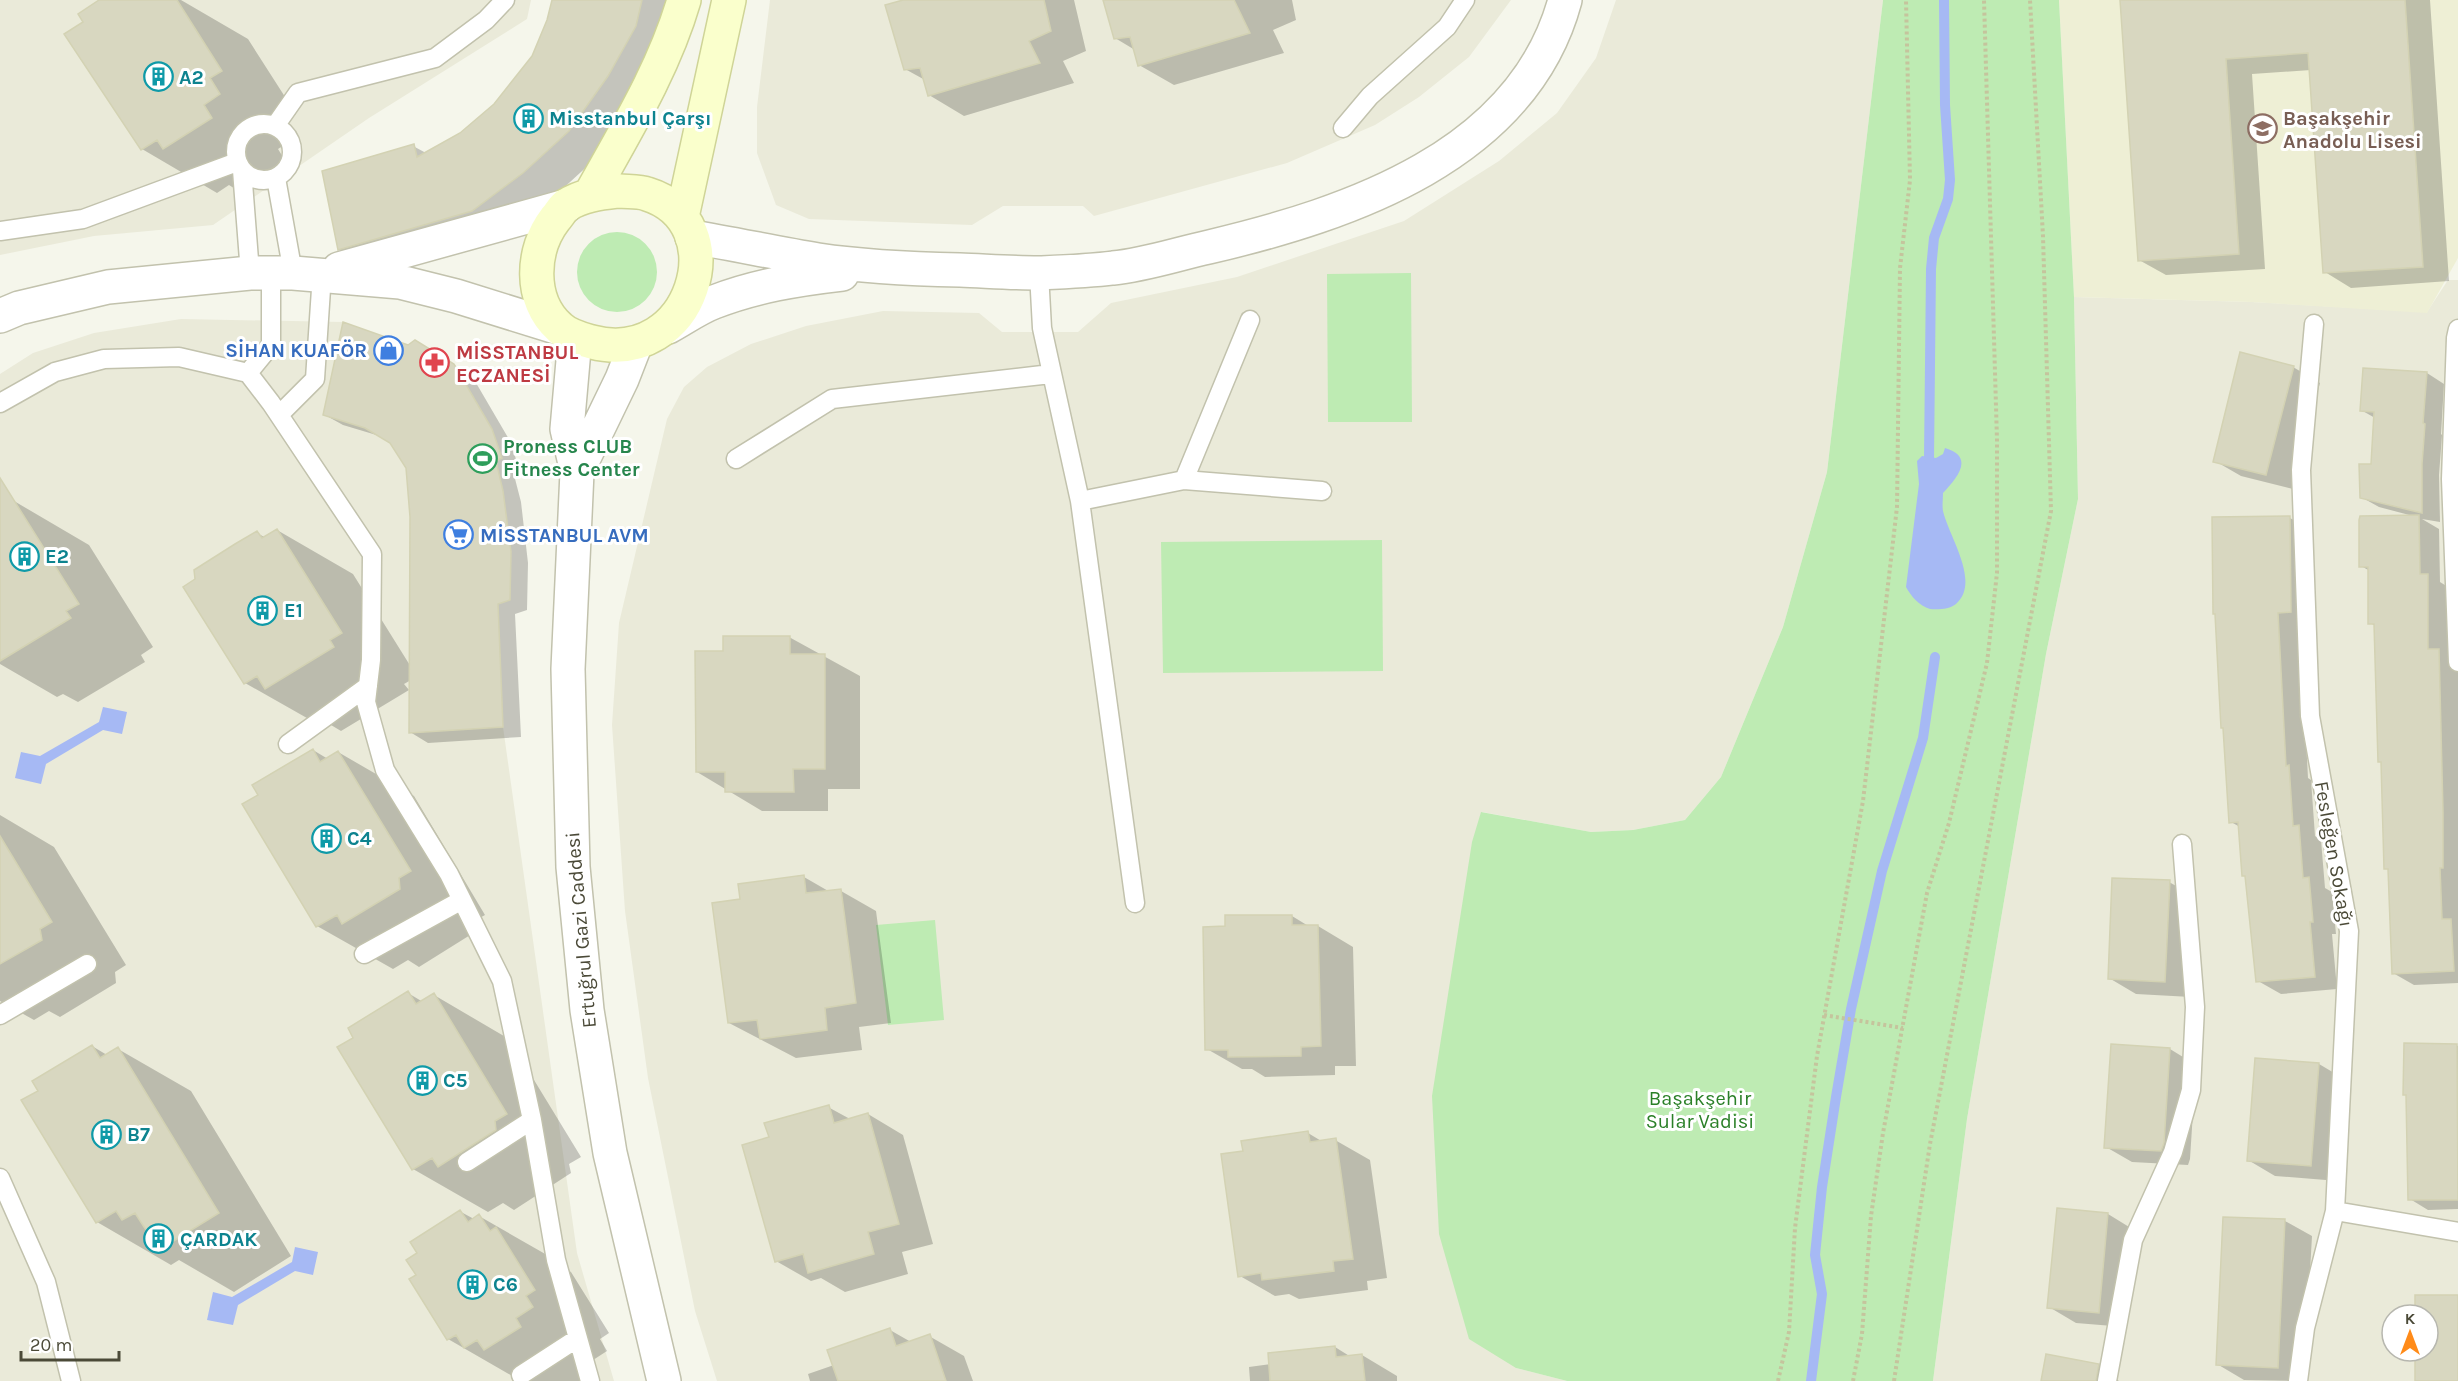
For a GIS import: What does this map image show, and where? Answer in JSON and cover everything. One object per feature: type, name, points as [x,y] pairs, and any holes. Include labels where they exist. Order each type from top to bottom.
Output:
[{"type":"main road","points":[[684,0],[674,33],[640,105],[578,200],[547,230],[538,257],[537,284],[542,306],[567,333],[608,346],[636,343],[668,327],[685,304],[694,281],[696,264],[687,227],[729,0]]},
{"type":"main road","points":[[578,200],[620,190],[647,194],[669,206],[687,227]]},
{"type":"street","points":[[687,227],[818,260],[891,268],[1039,273],[1114,268],[1263,234],[1341,210],[1400,183],[1455,149],[1502,112],[1532,77],[1560,19],[1566,0]]},
{"type":"street","points":[[284,273],[578,200]]},
{"type":"street","points":[[668,327],[712,303],[760,287],[792,279],[891,268]]},
{"type":"street","points":[[0,316],[19,308],[108,287],[284,273],[400,282],[456,296],[567,333],[567,429],[577,472]]},
{"type":"street","points":[[577,472],[636,343]]},
{"type":"street","name":"Ertuğrul Gazi Caddesi","points":[[577,472],[568,669],[573,867],[586,1010],[610,1153],[664,1381]]},
{"type":"lane","points":[[275,126],[298,93],[435,58],[486,20],[505,0]]},
{"type":"lane","points":[[1343,128],[1370,96],[1447,27],[1465,0]]},
{"type":"lane","points":[[239,166],[257,180],[276,177],[289,165],[292,147],[283,131],[266,124],[248,129],[237,143],[239,166],[284,273],[315,379],[279,415]]},
{"type":"lane","points":[[0,231],[83,219],[239,166]]},
{"type":"lane","points":[[248,374],[271,345],[284,273],[276,177]]},
{"type":"lane","points":[[1039,273],[1042,328],[1080,501],[1135,903]]},
{"type":"lane","points":[[1184,480],[1250,320]]},
{"type":"lane","name":"Fesleğen Sokağı","points":[[2298,1381],[2306,1328],[2335,1211],[2349,931],[2310,716],[2301,470],[2314,324]]},
{"type":"lane","points":[[2458,329],[2451,478],[2458,662]]},
{"type":"lane","points":[[0,403],[55,372],[104,359],[179,357],[248,374],[279,415],[372,554],[371,660],[366,702],[385,770],[449,874],[502,981],[532,1120],[556,1260],[590,1381]]},
{"type":"lane","points":[[736,459],[832,399],[1051,374]]},
{"type":"lane","points":[[1080,501],[1184,480],[1322,490]]},
{"type":"lane","points":[[288,744],[368,686]]},
{"type":"lane","points":[[2107,1381],[2133,1240],[2173,1152],[2191,1090],[2195,1007],[2182,844]]},
{"type":"lane","points":[[364,954],[462,900]]},
{"type":"lane","points":[[0,1015],[87,964]]},
{"type":"lane","points":[[468,1162],[532,1120]]},
{"type":"lane","points":[[0,1178],[46,1282],[71,1381]]},
{"type":"lane","points":[[2335,1211],[2458,1232]]},
{"type":"lane","points":[[521,1375],[578,1338]]},
{"type":"path","points":[[1778,1381],[1789,1332],[1795,1228],[1817,1056],[1863,801],[1897,507],[1900,268],[1910,180],[1906,0]]},
{"type":"path","points":[[1852,1381],[1862,1334],[1871,1216],[1882,1133],[1927,893],[1949,823],[1987,663],[1997,573],[1997,440],[1984,0]]},
{"type":"path","points":[[1894,1381],[1932,1132],[2051,511],[2043,236],[2030,0]]},
{"type":"path","points":[[1824,1015],[1903,1028]]},
{"type":"shaded area","points":[[0,0],[531,0],[527,19],[369,118],[213,225],[94,236],[0,255]]},
{"type":"shaded area","points":[[770,0],[1511,0],[1469,57],[1419,97],[1375,125],[1287,163],[1094,216],[1083,206],[1003,206],[972,225],[809,219],[776,205],[757,153],[757,107]]},
{"type":"shaded area","points":[[1616,0],[1883,0],[1827,472],[1783,627],[1721,777],[1685,820],[1633,830],[1591,832],[1482,812],[1516,1368],[1567,1381],[717,1381],[695,1311],[648,1078],[625,911],[612,725],[619,623],[667,419],[684,387],[707,367],[751,344],[806,326],[883,311],[979,313],[1002,332],[1078,332],[1111,303],[1237,277],[1404,221],[1499,161],[1557,113],[1596,58]]},
{"type":"shaded area","name":"Başakşehir Anadolu Lisesi","points":[[2059,0],[2458,0],[2458,258],[2427,313],[2252,302],[2074,297]]},
{"type":"shaded area","points":[[2448,280],[2458,280],[2458,1381],[1933,1381],[1967,1119],[2046,654],[2078,499],[2074,297],[2252,302],[2427,312]]},
{"type":"shaded area","points":[[181,319],[343,322],[323,415],[365,428],[390,443],[406,468],[410,517],[409,733],[503,727],[577,1253],[614,1381],[0,1381],[0,374],[33,353],[94,333]]},
{"type":"green space","name":"Başakşehir Sular Vadisi","points":[[1883,0],[2059,0],[2074,297],[2078,499],[2046,654],[1967,1119],[1933,1381],[1567,1381],[1516,1368],[1469,1339],[1439,1234],[1432,1096],[1472,842],[1481,812],[1591,832],[1633,830],[1685,820],[1721,777],[1783,627],[1827,472]]},
{"type":"green space","points":[[617,232],[632,235],[645,244],[654,257],[657,272],[654,287],[645,300],[632,309],[617,312],[602,309],[589,300],[580,287],[577,272],[580,257],[589,244],[602,235]]},
{"type":"green space","points":[[1411,273],[1412,422],[1328,422],[1327,274]]},
{"type":"green space","points":[[1382,540],[1383,671],[1163,673],[1161,542]]},
{"type":"green space","points":[[935,920],[944,1020],[888,1025],[876,925]]},
{"type":"water","points":[[1945,448],[1960,457],[1961,463],[1958,475],[1943,493],[1943,511],[1961,559],[1965,584],[1963,595],[1956,604],[1947,608],[1930,609],[1919,603],[1906,587],[1919,484],[1917,461],[1922,456],[1936,458],[1943,454]]},
{"type":"water","points":[[103,707],[127,712],[122,734],[103,730],[46,764],[41,784],[15,778],[21,752],[40,756],[99,722]]},
{"type":"water","points":[[295,1247],[318,1252],[313,1275],[295,1271],[238,1305],[233,1325],[207,1320],[213,1292],[232,1297],[292,1262]]},
{"type":"building","name":"A2","points":[[99,0],[177,0],[222,71],[210,78],[220,94],[204,105],[212,118],[163,149],[157,140],[141,150],[64,34],[83,22],[78,14]]},
{"type":"building","name":"Misstanbul Çarşı","points":[[552,0],[642,0],[636,26],[608,76],[569,131],[523,173],[472,211],[338,250],[322,171],[414,144],[417,157],[460,133],[494,104],[532,56],[547,20]]},
{"type":"building","points":[[903,0],[1044,0],[1051,31],[1029,41],[1040,63],[928,96],[920,68],[904,70],[885,5]]},
{"type":"building","points":[[1103,0],[1234,0],[1250,33],[1138,66],[1130,37],[1114,39]]},
{"type":"building","points":[[2120,0],[2405,0],[2423,267],[2323,273],[2308,53],[2226,59],[2239,254],[2138,261]]},
{"type":"building","name":"MİSSTANBUL AVM","points":[[343,322],[408,345],[415,340],[454,364],[492,429],[502,458],[496,461],[503,491],[511,552],[510,600],[498,604],[503,727],[409,733],[410,517],[406,468],[390,443],[365,428],[323,415]]},
{"type":"building","points":[[2240,352],[2294,366],[2266,475],[2213,462]]},
{"type":"building","points":[[2363,368],[2427,372],[2423,423],[2425,424],[2422,513],[2360,498],[2359,464],[2371,464],[2374,412],[2360,411]]},
{"type":"building","name":"E2","points":[[0,478],[79,604],[66,611],[71,618],[0,661]]},
{"type":"building","points":[[2419,515],[2420,574],[2428,574],[2428,649],[2439,649],[2443,812],[2443,868],[2440,868],[2442,919],[2451,919],[2454,971],[2392,974],[2388,869],[2384,869],[2381,762],[2378,762],[2374,624],[2368,624],[2368,567],[2359,567],[2359,520],[2360,516]]},
{"type":"building","points":[[2290,516],[2291,612],[2278,613],[2286,766],[2289,765],[2293,826],[2299,825],[2303,878],[2309,877],[2315,977],[2256,982],[2245,876],[2242,876],[2238,822],[2229,823],[2215,614],[2213,614],[2212,517]]},
{"type":"building","name":"E1","points":[[277,529],[342,633],[330,640],[334,647],[265,689],[257,676],[244,684],[183,587],[195,579],[194,570],[235,544],[257,531],[262,538]]},
{"type":"building","points":[[723,636],[790,636],[790,654],[825,654],[825,769],[793,769],[794,792],[725,792],[725,772],[696,772],[695,651],[723,651]]},
{"type":"building","name":"C4","points":[[313,749],[320,762],[338,751],[411,871],[399,878],[400,889],[342,924],[337,915],[316,927],[242,804],[258,795],[252,785]]},
{"type":"building","points":[[0,836],[52,922],[40,929],[42,940],[0,964]]},
{"type":"building","points":[[804,875],[806,893],[841,889],[856,1003],[825,1008],[827,1030],[760,1039],[757,1020],[728,1023],[712,903],[740,899],[738,884]]},
{"type":"building","points":[[2112,878],[2170,880],[2165,982],[2108,979]]},
{"type":"building","points":[[1225,915],[1292,915],[1292,925],[1318,925],[1321,1046],[1301,1047],[1301,1056],[1228,1057],[1228,1050],[1205,1050],[1203,927],[1225,926]]},
{"type":"building","name":"C5","points":[[408,991],[416,1004],[434,993],[507,1114],[495,1121],[496,1130],[438,1167],[432,1158],[412,1170],[337,1047],[353,1038],[348,1028]]},
{"type":"building","points":[[2404,1043],[2457,1044],[2458,1200],[2408,1200],[2406,1095],[2403,1095]]},
{"type":"building","points":[[2111,1044],[2170,1048],[2164,1143],[2161,1151],[2104,1148]]},
{"type":"building","name":"B7","points":[[92,1045],[100,1058],[118,1047],[219,1213],[159,1250],[135,1213],[122,1220],[116,1211],[96,1223],[21,1100],[38,1091],[32,1081]]},
{"type":"building","points":[[2255,1058],[2319,1063],[2311,1166],[2247,1161]]},
{"type":"building","points":[[829,1105],[834,1123],[868,1113],[899,1224],[868,1232],[874,1254],[808,1273],[803,1254],[775,1262],[742,1145],[769,1137],[764,1123]]},
{"type":"building","points":[[1308,1131],[1310,1142],[1336,1138],[1353,1259],[1333,1261],[1334,1271],[1262,1280],[1261,1273],[1238,1277],[1221,1154],[1243,1151],[1241,1141]]},
{"type":"building","points":[[2057,1208],[2108,1213],[2099,1313],[2047,1308]]},
{"type":"building","name":"C6","points":[[460,1210],[468,1222],[479,1214],[490,1231],[496,1227],[535,1290],[526,1296],[533,1307],[516,1318],[521,1327],[484,1350],[477,1340],[464,1348],[456,1335],[447,1340],[409,1279],[416,1275],[406,1260],[417,1253],[410,1242]]},
{"type":"building","points":[[2223,1217],[2285,1219],[2278,1368],[2216,1365]]},
{"type":"building","points":[[2415,1295],[2458,1295],[2458,1381],[2415,1381],[2415,1363],[2440,1363],[2440,1303],[2415,1303]]},
{"type":"building","points":[[890,1328],[896,1346],[930,1334],[946,1381],[838,1381],[827,1350]]},
{"type":"building","points":[[1335,1346],[1336,1357],[1362,1354],[1365,1381],[1270,1381],[1268,1353]]},
{"type":"building","points":[[2046,1354],[2099,1364],[2096,1381],[2041,1381]]},
{"type":"waterway","points":[[1929,459],[1931,269],[1934,238],[1948,199],[1950,180],[1945,105],[1944,0]]},
{"type":"waterway","points":[[1811,1381],[1822,1294],[1815,1255],[1822,1187],[1851,1009],[1882,871],[1923,738],[1935,657]]},
{"type":"place","name":"A2","points":[[158,77]]},
{"type":"place","name":"Misstanbul Çarşı","points":[[528,118]]},
{"type":"place","name":"Başakşehir Anadolu Lisesi","points":[[2262,129]]},
{"type":"place","name":"SİHAN KUAFÖR","points":[[388,350]]},
{"type":"place","name":"MİSSTANBUL ECZANESİ","points":[[435,363]]},
{"type":"place","name":"Proness CLUB Fitness Center","points":[[482,458]]},
{"type":"place","name":"MİSSTANBUL AVM","points":[[459,535]]},
{"type":"place","name":"E2","points":[[24,556]]},
{"type":"place","name":"E1","points":[[263,610]]},
{"type":"place","name":"C4","points":[[326,838]]},
{"type":"place","name":"C5","points":[[422,1080]]},
{"type":"place","name":"B7","points":[[106,1134]]},
{"type":"place","name":"ÇARDAK","points":[[159,1239]]},
{"type":"place","name":"C6","points":[[472,1284]]}]
